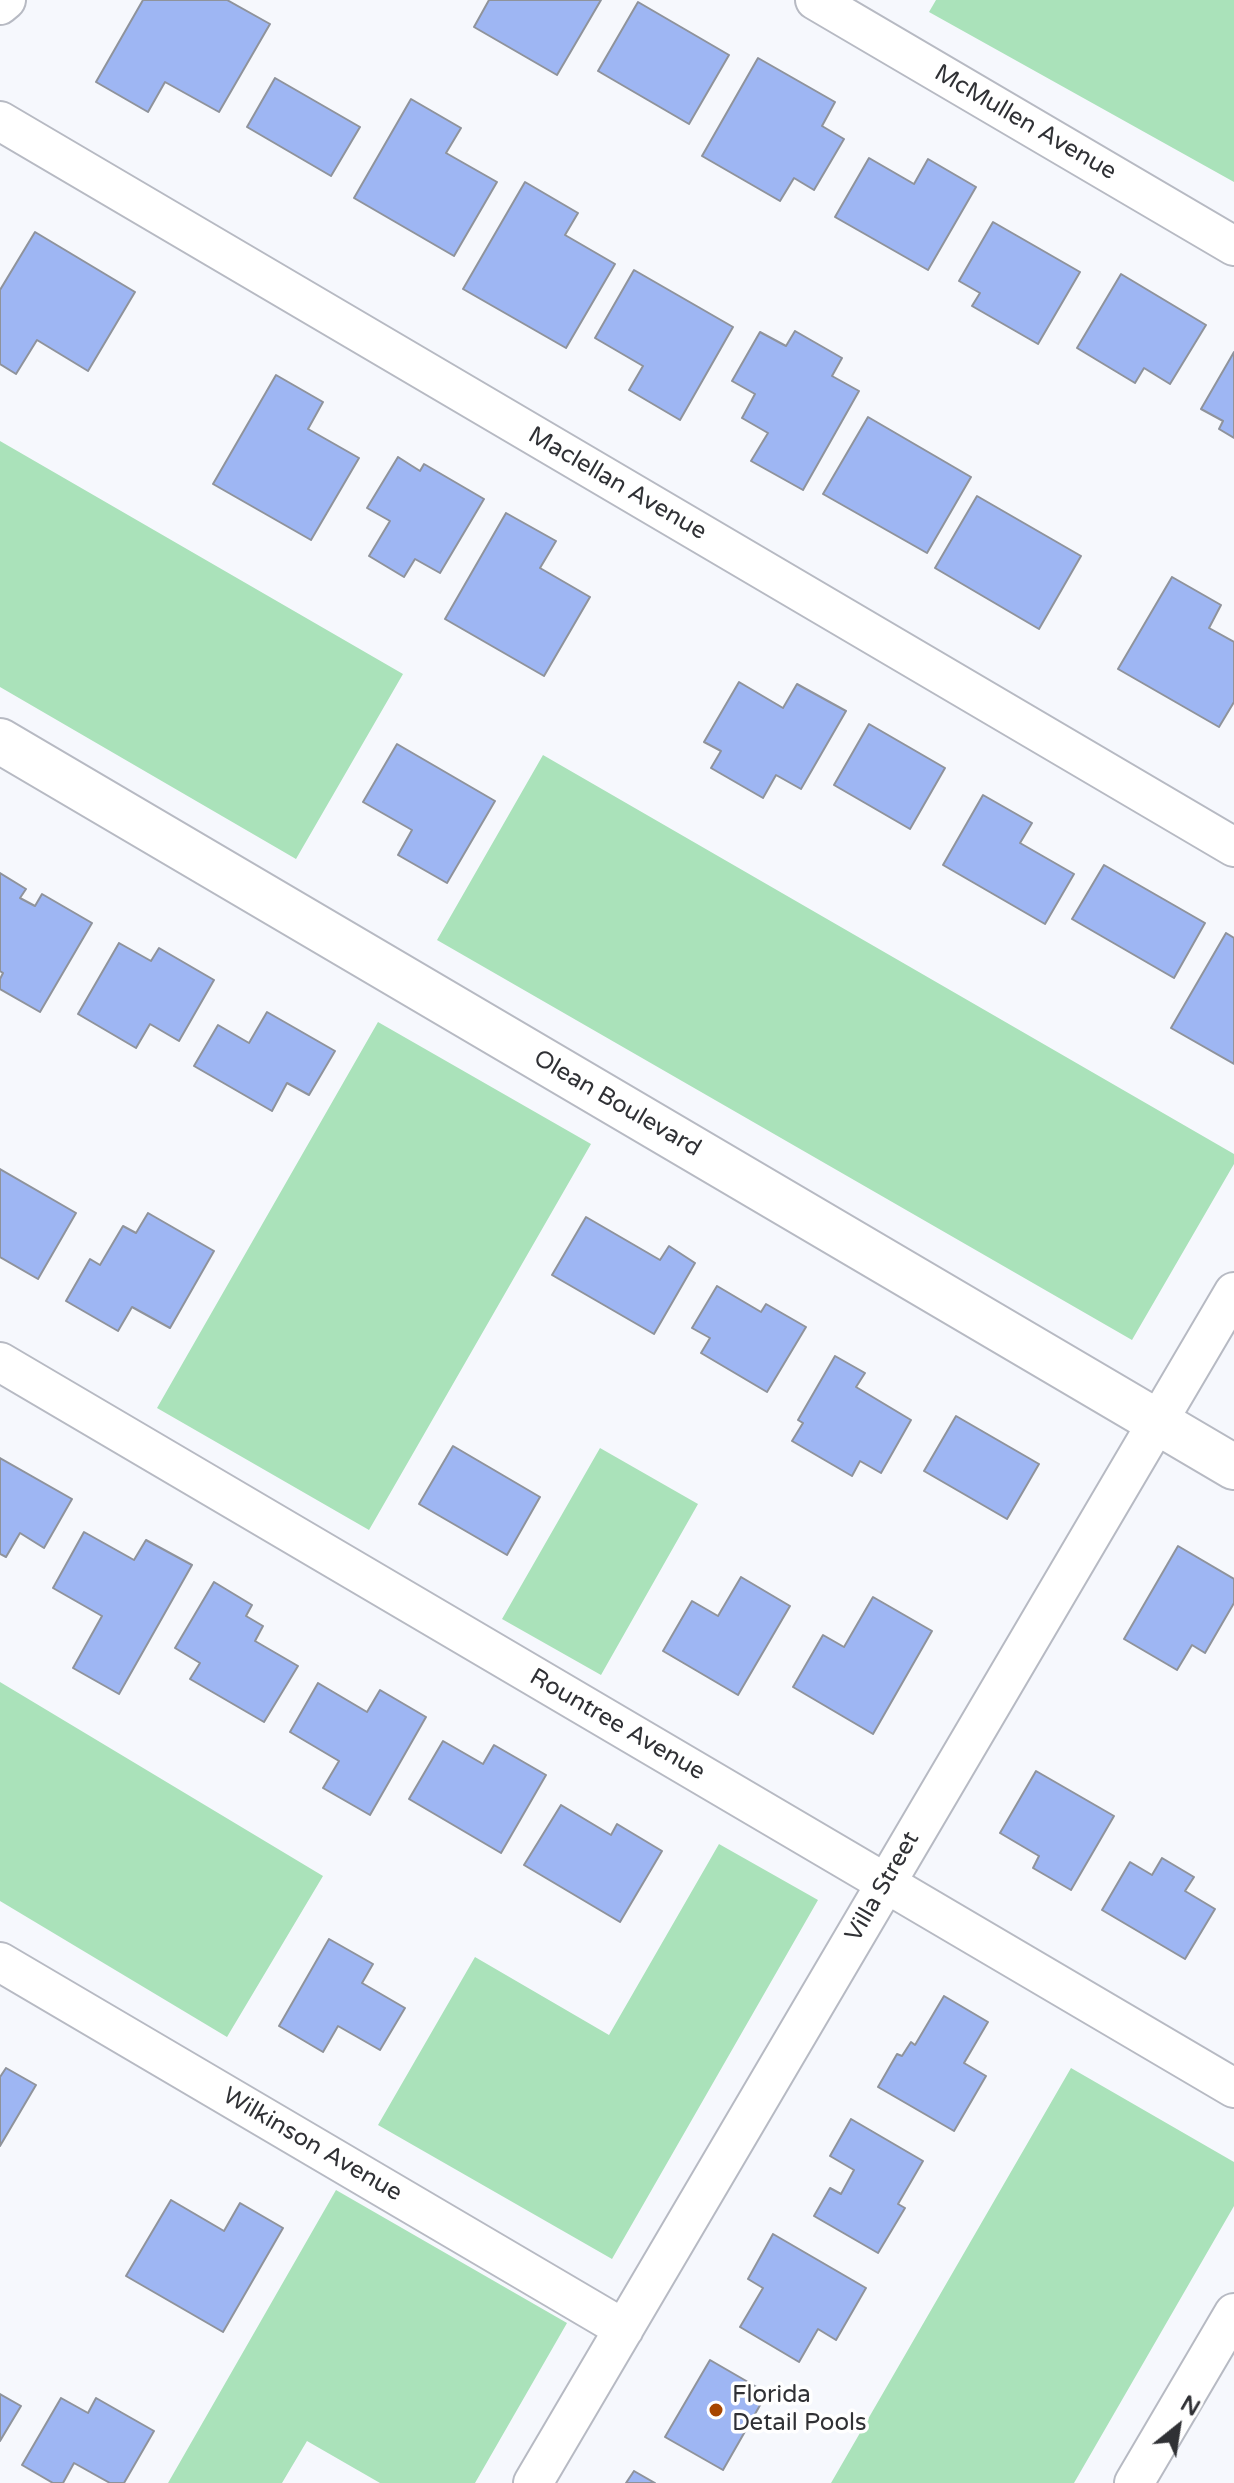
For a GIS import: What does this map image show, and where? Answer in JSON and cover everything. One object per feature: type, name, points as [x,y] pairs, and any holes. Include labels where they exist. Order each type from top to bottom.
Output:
[{"type":"street","points":[[0,5],[6,0]]},
{"type":"street","name":"McMullen Avenue","points":[[815,0],[1234,246]]},
{"type":"street","name":"Maclellan Avenue","points":[[0,121],[1234,847]]},
{"type":"street","name":"Olean Boulevard","points":[[0,741],[1234,1467]]},
{"type":"street","name":"Villa Street","points":[[533,2483],[1234,1292]]},
{"type":"street","name":"Rountree Avenue","points":[[0,1362],[1234,2088]]},
{"type":"street","name":"Wilkinson Avenue","points":[[0,1962],[624,2329]]},
{"type":"street","points":[[1134,2483],[1234,2313]]},
{"type":"green space","points":[[936,0],[1234,0],[1234,182],[929,12]]},
{"type":"green space","points":[[0,441],[403,674],[296,859],[0,687]]},
{"type":"green space","points":[[543,755],[1234,1154],[1234,1164],[1132,1340],[437,940]]},
{"type":"green space","points":[[378,1022],[591,1144],[369,1530],[157,1408]]},
{"type":"green space","points":[[600,1448],[698,1504],[601,1675],[502,1619]]},
{"type":"green space","points":[[0,1682],[323,1876],[227,2037],[0,1901]]},
{"type":"green space","points":[[719,1844],[818,1900],[612,2259],[378,2125],[475,1957],[609,2035]]},
{"type":"green space","points":[[1071,2068],[1234,2162],[1234,2206],[1074,2483],[831,2483]]},
{"type":"green space","points":[[336,2190],[567,2323],[475,2483],[380,2483],[307,2441],[282,2483],[168,2483]]},
{"type":"building","points":[[143,0],[227,0],[270,24],[219,112],[165,82],[148,112],[96,82]]},
{"type":"building","points":[[489,0],[601,0],[557,75],[474,27]]},
{"type":"building","points":[[638,2],[729,55],[689,124],[598,71]]},
{"type":"building","points":[[758,58],[835,102],[822,126],[844,139],[814,190],[794,178],[780,201],[702,156]]},
{"type":"building","points":[[275,78],[360,127],[331,176],[247,127]]},
{"type":"building","points":[[411,99],[461,128],[446,153],[497,182],[454,256],[354,198]]},
{"type":"building","points":[[869,158],[914,184],[928,159],[976,187],[928,270],[835,217]]},
{"type":"building","points":[[525,182],[578,213],[565,235],[615,264],[566,348],[463,289]]},
{"type":"building","points":[[993,222],[1080,272],[1038,344],[972,306],[980,293],[959,281]]},
{"type":"building","points":[[35,232],[135,292],[88,371],[37,340],[16,374],[0,364],[0,290]]},
{"type":"building","points":[[634,270],[733,327],[680,420],[629,390],[643,366],[595,338]]},
{"type":"building","points":[[1121,274],[1206,325],[1170,384],[1144,368],[1135,383],[1077,348]]},
{"type":"building","points":[[795,331],[842,358],[832,376],[859,391],[803,490],[751,461],[768,433],[742,418],[755,394],[732,381],[760,332],[786,346]]},
{"type":"building","points":[[1234,352],[1234,438],[1219,429],[1223,421],[1201,409]]},
{"type":"building","points":[[276,375],[323,402],[308,429],[359,458],[311,540],[213,484]]},
{"type":"building","points":[[868,417],[971,477],[927,553],[823,494]]},
{"type":"building","points":[[398,457],[420,471],[424,464],[484,499],[440,573],[415,559],[404,577],[369,556],[390,521],[367,508]]},
{"type":"building","points":[[977,496],[1081,556],[1039,629],[935,568]]},
{"type":"building","points":[[506,513],[556,541],[540,568],[590,597],[544,676],[445,619]]},
{"type":"building","points":[[1172,577],[1221,605],[1209,628],[1234,642],[1234,702],[1219,727],[1118,669]]},
{"type":"building","points":[[739,682],[783,708],[797,684],[846,711],[801,789],[776,775],[763,798],[711,768],[721,751],[704,742]]},
{"type":"building","points":[[869,724],[945,768],[910,829],[834,785]]},
{"type":"building","points":[[397,744],[495,801],[447,883],[398,855],[412,830],[363,802]]},
{"type":"building","points":[[983,795],[1032,823],[1020,843],[1074,874],[1045,924],[943,865]]},
{"type":"building","points":[[1104,865],[1205,923],[1174,978],[1072,919]]},
{"type":"building","points":[[0,873],[26,889],[20,898],[35,906],[42,894],[92,923],[40,1012],[0,989],[3,973],[0,971]]},
{"type":"building","points":[[1226,933],[1234,938],[1234,1064],[1171,1028]]},
{"type":"building","points":[[119,943],[151,961],[159,948],[214,980],[179,1041],[150,1024],[136,1048],[78,1014]]},
{"type":"building","points":[[267,1012],[335,1051],[309,1095],[287,1083],[272,1111],[194,1066],[218,1025],[249,1043]]},
{"type":"building","points":[[0,1169],[76,1213],[38,1279],[0,1257]]},
{"type":"building","points":[[148,1213],[214,1251],[170,1328],[132,1307],[118,1331],[66,1301],[90,1259],[100,1265],[123,1226],[136,1233]]},
{"type":"building","points":[[586,1217],[660,1260],[669,1246],[695,1263],[654,1334],[552,1275]]},
{"type":"building","points":[[717,1286],[761,1312],[766,1304],[806,1327],[767,1392],[701,1353],[710,1338],[692,1328]]},
{"type":"building","points":[[835,1356],[865,1373],[856,1387],[911,1420],[881,1473],[860,1461],[852,1476],[792,1441],[803,1423],[798,1420]]},
{"type":"building","points":[[956,1416],[1039,1464],[1007,1519],[924,1471]]},
{"type":"building","points":[[453,1446],[540,1497],[507,1555],[419,1504]]},
{"type":"building","points":[[0,1458],[72,1499],[44,1548],[20,1533],[6,1557],[0,1554]]},
{"type":"building","points":[[84,1532],[134,1560],[146,1540],[192,1565],[119,1694],[73,1668],[102,1616],[53,1588]]},
{"type":"building","points":[[1178,1546],[1234,1579],[1234,1603],[1205,1653],[1192,1645],[1177,1670],[1124,1639]]},
{"type":"building","points":[[741,1577],[790,1606],[738,1695],[663,1651],[692,1601],[718,1616]]},
{"type":"building","points":[[214,1582],[252,1605],[246,1616],[263,1626],[255,1641],[298,1666],[264,1722],[190,1679],[200,1663],[175,1648]]},
{"type":"building","points":[[873,1597],[932,1631],[873,1734],[793,1687],[823,1635],[844,1647]]},
{"type":"building","points":[[318,1683],[367,1712],[380,1690],[426,1717],[370,1815],[323,1788],[339,1761],[290,1732]]},
{"type":"building","points":[[443,1741],[483,1764],[494,1745],[546,1775],[501,1853],[409,1799]]},
{"type":"building","points":[[1036,1771],[1114,1816],[1071,1890],[1033,1868],[1039,1856],[1000,1833]]},
{"type":"building","points":[[561,1805],[611,1835],[617,1824],[662,1851],[620,1922],[524,1865]]},
{"type":"building","points":[[1162,1858],[1194,1877],[1185,1891],[1215,1909],[1185,1959],[1102,1910],[1130,1862],[1152,1875]]},
{"type":"building","points":[[329,1939],[373,1964],[362,1983],[405,2008],[380,2050],[338,2026],[323,2052],[279,2026]]},
{"type":"building","points":[[944,1996],[988,2022],[964,2063],[986,2076],[954,2131],[878,2087],[897,2054],[902,2056],[911,2042],[915,2045]]},
{"type":"building","points":[[6,2068],[36,2085],[0,2146],[0,2077]]},
{"type":"building","points":[[851,2119],[923,2161],[898,2204],[905,2208],[878,2253],[814,2216],[830,2188],[841,2194],[854,2170],[830,2156]]},
{"type":"building","points":[[171,2200],[224,2231],[240,2203],[283,2228],[223,2332],[126,2276]]},
{"type":"building","points":[[773,2234],[866,2288],[836,2340],[818,2329],[799,2362],[740,2327],[763,2288],[748,2279]]},
{"type":"building","points":[[710,2360],[767,2393],[723,2470],[665,2437]]},
{"type":"building","points":[[0,2394],[21,2406],[0,2441]]},
{"type":"building","points":[[61,2398],[88,2413],[96,2398],[154,2431],[124,2483],[110,2483],[74,2463],[63,2483],[53,2483],[22,2465]]},
{"type":"building","points":[[634,2471],[655,2483],[626,2483]]},
{"type":"place","name":"Florida Detail Pools","points":[[716,2410]]}]
